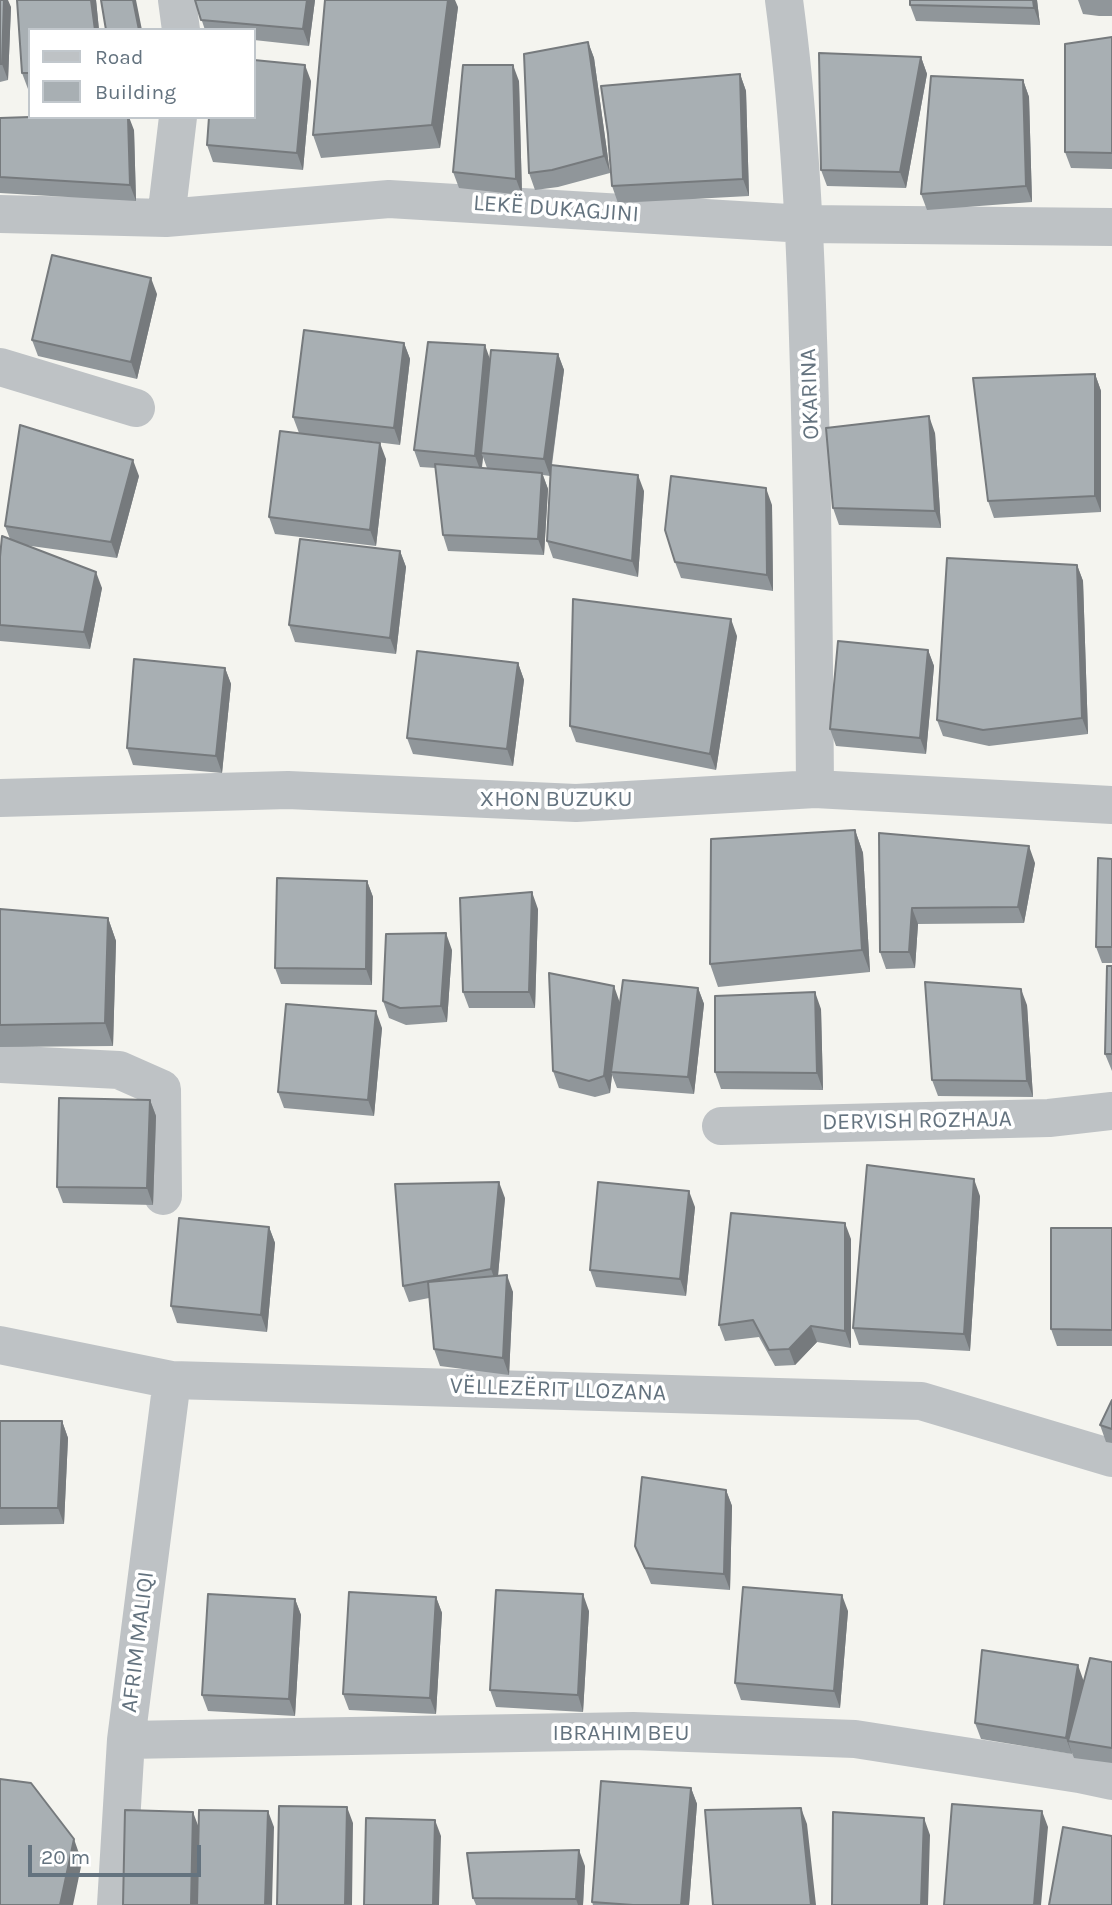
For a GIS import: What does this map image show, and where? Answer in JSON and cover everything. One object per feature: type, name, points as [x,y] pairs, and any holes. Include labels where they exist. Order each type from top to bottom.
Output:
[{"type":"street","points":[[177,0],[181,28]]},
{"type":"street","name":"OKARINA","points":[[784,0],[794,75],[804,224],[812,449],[815,789]]},
{"type":"street","points":[[166,218],[178,119]]},
{"type":"street","name":"LEKË DUKAGJINI","points":[[0,214],[166,218],[389,199],[804,224],[1112,227]]},
{"type":"street","points":[[0,367],[136,408]]},
{"type":"street","name":"XHON BUZUKU","points":[[0,798],[288,790],[576,803],[815,789],[1112,805]]},
{"type":"street","points":[[0,1065],[119,1070],[162,1089],[163,1196]]},
{"type":"street","name":"DERVISH ROZHAJA","points":[[722,1126],[1049,1118],[1112,1111]]},
{"type":"street","name":"VËLLEZËRIT LLOZANA","points":[[0,1345],[172,1380],[921,1401],[1112,1458]]},
{"type":"street","name":"AFRIM MALIQI","points":[[116,1905],[126,1740],[172,1380]]},
{"type":"street","name":"IBRAHIM BEU","points":[[126,1740],[633,1731],[855,1739],[1080,1774],[1112,1782]]},
{"type":"building","points":[[0,0],[4,0],[2,64],[0,64]]},
{"type":"building","points":[[17,0],[91,0],[95,28],[28,28],[28,73],[22,73]]},
{"type":"building","points":[[101,0],[133,0],[139,28],[106,28]]},
{"type":"building","points":[[195,0],[307,0],[303,29],[201,20]]},
{"type":"building","points":[[325,0],[448,0],[432,125],[313,135]]},
{"type":"building","points":[[910,0],[1033,0],[1034,8],[910,5]]},
{"type":"building","points":[[1112,37],[1112,153],[1065,152],[1065,44]]},
{"type":"building","points":[[588,42],[604,156],[552,170],[529,173],[524,54]]},
{"type":"building","points":[[819,53],[921,57],[900,172],[821,170]]},
{"type":"building","points":[[256,60],[305,65],[297,153],[207,145],[209,119],[256,119]]},
{"type":"building","points":[[463,65],[513,65],[516,179],[453,172]]},
{"type":"building","points":[[740,74],[743,179],[612,186],[601,86]]},
{"type":"building","points":[[931,76],[1023,80],[1026,186],[921,194]]},
{"type":"building","points":[[0,118],[128,119],[130,185],[0,177]]},
{"type":"building","points":[[52,255],[151,278],[131,362],[32,340]]},
{"type":"building","points":[[304,330],[404,343],[394,428],[293,417]]},
{"type":"building","points":[[428,342],[485,345],[475,456],[414,450]]},
{"type":"building","points":[[491,350],[558,354],[544,459],[481,453]]},
{"type":"building","points":[[1095,374],[1095,496],[988,501],[973,378]]},
{"type":"building","points":[[929,416],[935,511],[833,508],[826,428]]},
{"type":"building","points":[[20,425],[133,460],[111,542],[5,526]]},
{"type":"building","points":[[280,431],[380,443],[370,530],[269,517]]},
{"type":"building","points":[[435,464],[542,473],[538,539],[443,535]]},
{"type":"building","points":[[551,465],[638,475],[632,561],[547,541]]},
{"type":"building","points":[[671,476],[766,488],[767,575],[675,562],[665,530]]},
{"type":"building","points":[[2,536],[96,572],[84,632],[0,625]]},
{"type":"building","points":[[300,539],[400,551],[390,638],[289,625]]},
{"type":"building","points":[[947,558],[1077,565],[1082,718],[983,730],[937,720]]},
{"type":"building","points":[[573,599],[731,619],[710,754],[570,726]]},
{"type":"building","points":[[838,641],[928,650],[920,738],[830,729]]},
{"type":"building","points":[[417,651],[518,663],[507,749],[407,738]]},
{"type":"building","points":[[134,659],[225,668],[216,756],[127,748]]},
{"type":"building","points":[[855,830],[862,950],[710,964],[711,839]]},
{"type":"building","points":[[879,833],[1029,846],[1018,907],[912,908],[909,952],[880,952]]},
{"type":"building","points":[[1098,858],[1112,859],[1112,947],[1096,947]]},
{"type":"building","points":[[277,878],[367,881],[366,969],[275,968]]},
{"type":"building","points":[[532,892],[529,992],[463,992],[460,898]]},
{"type":"building","points":[[0,909],[108,918],[105,1023],[0,1025]]},
{"type":"building","points":[[446,933],[441,1006],[400,1008],[383,1001],[386,934]]},
{"type":"building","points":[[1107,966],[1112,966],[1112,1054],[1105,1054]]},
{"type":"building","points":[[549,973],[614,986],[604,1076],[589,1081],[553,1071]]},
{"type":"building","points":[[623,980],[698,988],[688,1077],[611,1072]]},
{"type":"building","points":[[925,982],[1021,989],[1027,1081],[932,1080]]},
{"type":"building","points":[[815,992],[817,1073],[715,1072],[715,996]]},
{"type":"building","points":[[286,1004],[376,1011],[368,1100],[278,1092]]},
{"type":"building","points":[[59,1098],[150,1100],[147,1188],[57,1187]]},
{"type":"building","points":[[867,1165],[974,1179],[964,1334],[853,1328]]},
{"type":"building","points":[[499,1182],[491,1269],[403,1286],[395,1184]]},
{"type":"building","points":[[598,1182],[689,1191],[680,1279],[590,1270]]},
{"type":"building","points":[[731,1213],[845,1223],[845,1331],[811,1326],[789,1349],[769,1350],[753,1320],[719,1325]]},
{"type":"building","points":[[179,1218],[269,1227],[261,1315],[171,1306]]},
{"type":"building","points":[[1051,1228],[1112,1228],[1112,1330],[1051,1329]]},
{"type":"building","points":[[507,1275],[503,1358],[434,1349],[428,1282]]},
{"type":"building","points":[[1112,1400],[1112,1429],[1100,1425]]},
{"type":"building","points":[[0,1421],[62,1421],[58,1508],[0,1508]]},
{"type":"building","points":[[642,1477],[726,1490],[724,1574],[645,1568],[635,1546]]},
{"type":"building","points":[[743,1587],[842,1595],[834,1691],[735,1683]]},
{"type":"building","points":[[496,1590],[583,1594],[578,1695],[490,1690]]},
{"type":"building","points":[[349,1592],[436,1597],[430,1698],[343,1694]]},
{"type":"building","points":[[208,1594],[295,1599],[289,1699],[202,1695]]},
{"type":"building","points":[[982,1650],[1078,1665],[1066,1738],[975,1723]]},
{"type":"building","points":[[1090,1658],[1112,1662],[1112,1748],[1068,1741]]},
{"type":"building","points":[[0,1779],[31,1783],[74,1839],[60,1905],[0,1905]]},
{"type":"building","points":[[601,1781],[691,1788],[681,1905],[592,1902]]},
{"type":"building","points":[[952,1804],[1042,1811],[1034,1905],[944,1905]]},
{"type":"building","points":[[279,1806],[347,1807],[345,1905],[277,1905]]},
{"type":"building","points":[[801,1808],[811,1905],[713,1905],[705,1810]]},
{"type":"building","points":[[125,1810],[193,1812],[191,1905],[123,1905]]},
{"type":"building","points":[[199,1810],[268,1811],[265,1905],[197,1905]]},
{"type":"building","points":[[833,1812],[924,1818],[921,1905],[832,1905]]},
{"type":"building","points":[[366,1818],[435,1820],[433,1905],[364,1905]]},
{"type":"building","points":[[1063,1827],[1112,1836],[1112,1905],[1049,1905]]},
{"type":"building","points":[[579,1850],[576,1899],[473,1898],[467,1853]]}]
